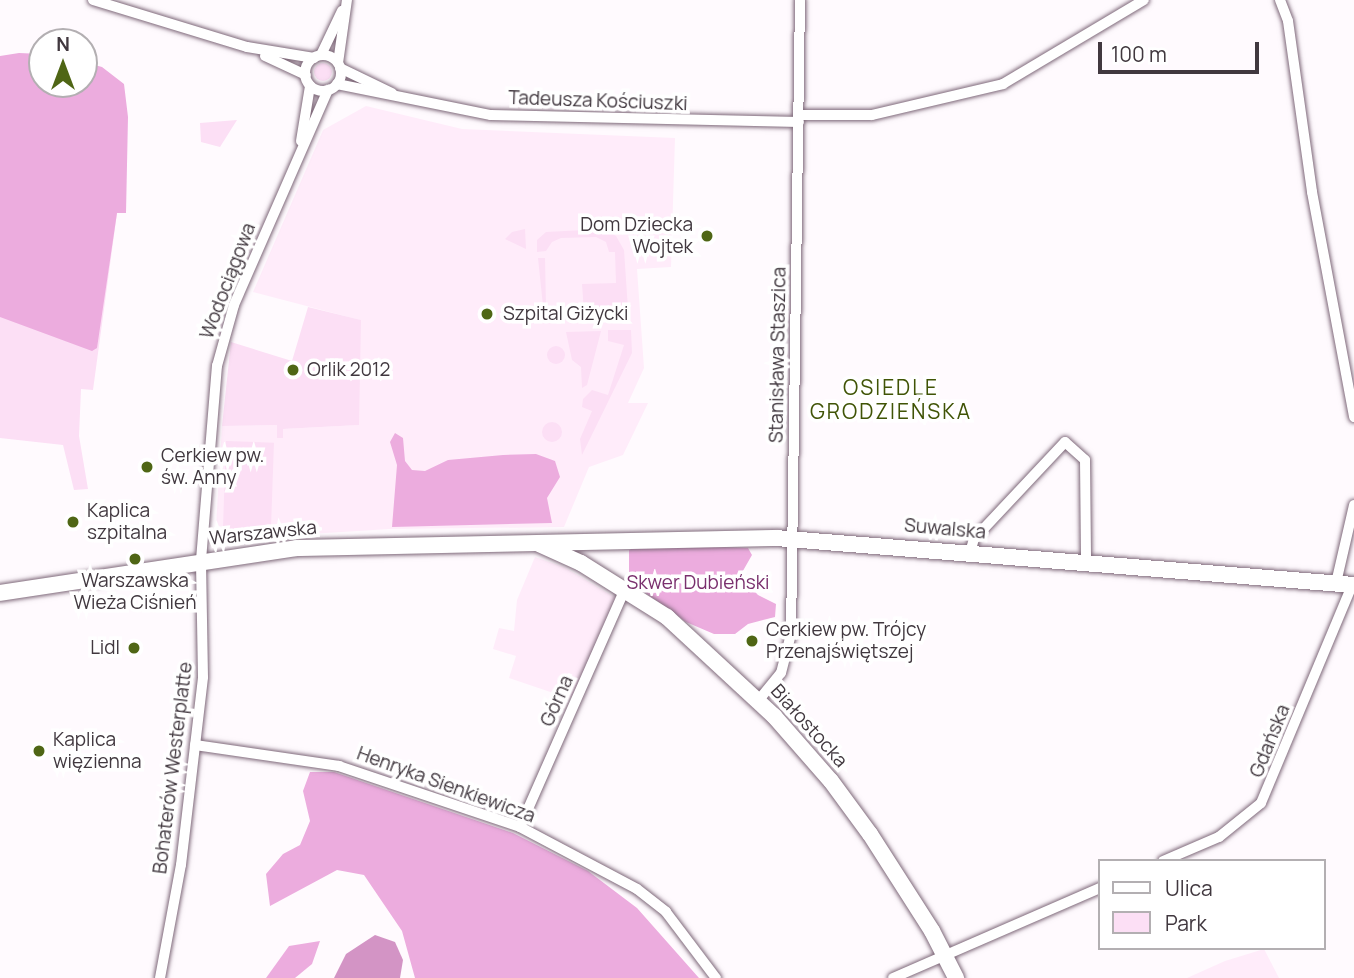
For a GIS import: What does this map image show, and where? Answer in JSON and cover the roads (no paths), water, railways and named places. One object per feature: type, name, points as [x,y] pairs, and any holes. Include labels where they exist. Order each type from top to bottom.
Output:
[{"type":"street","points":[[93,0],[247,47],[318,56],[347,0],[339,66]]},
{"type":"street","name":"Stanisława Staszica","points":[[758,701],[781,673],[790,650],[800,0]]},
{"type":"street","name":"Tadeusza Kościuszki","points":[[308,80],[332,87],[513,117],[799,119],[872,115],[1003,84],[1144,0]]},
{"type":"street","points":[[1280,0],[1288,21],[1312,192],[1354,417]]},
{"type":"street","points":[[247,47],[308,80]]},
{"type":"street","name":"Tadeusza Kościuszki","points":[[318,56],[397,96]]},
{"type":"street","name":"Wodociągowa","points":[[301,146],[308,80],[318,56]]},
{"type":"street","name":"Wodociągowa","points":[[201,560],[221,346],[301,146],[332,87],[339,66]]},
{"type":"street","points":[[970,552],[974,539],[1065,442],[1086,460],[1086,562]]},
{"type":"street","name":"Gdańska","points":[[1168,859],[1219,837],[1261,803],[1347,584],[1354,505]]},
{"type":"street","name":"Suwalska","points":[[532,541],[792,540],[970,552],[1347,584]]},
{"type":"street","name":"Warszawska","points":[[0,593],[201,560],[297,548],[532,541]]},
{"type":"street","name":"Białostocka","points":[[532,541],[625,589],[667,617],[758,701],[831,780],[946,956],[956,978]]},
{"type":"street","name":"Bohaterów Westerplatte","points":[[160,978],[181,865],[195,745],[205,642],[201,560]]},
{"type":"street","name":"Górna","points":[[520,827],[625,589]]},
{"type":"street","name":"Henryka Sienkiewicza","points":[[195,745],[339,766],[520,827],[637,889],[666,912],[716,978]]},
{"type":"street","points":[[893,978],[1098,889]]},
{"type":"place","name":"Dom Dziecka Wojtek","points":[[707,236]]},
{"type":"place","name":"Szpital Giżycki","points":[[487,314]]},
{"type":"place","name":"Orlik 2012","points":[[293,370]]},
{"type":"place","name":"Cerkiew pw. św. Anny","points":[[147,467]]},
{"type":"place","name":"Kaplica szpitalna","points":[[73,522]]},
{"type":"place","name":"Warszawska Wieża Ciśnień","points":[[135,559]]},
{"type":"place","name":"Cerkiew pw. Trójcy Przenajświętszej","points":[[752,641]]},
{"type":"place","name":"Lidl","points":[[134,648]]},
{"type":"place","name":"Kaplica więzienna","points":[[39,751]]},
{"type":"district","name":"OSIEDLE GRODZIEŃSKA","points":[[891,399]]},
{"type":"park label","name":"Skwer Dubieński","points":[[698,583]]}]
